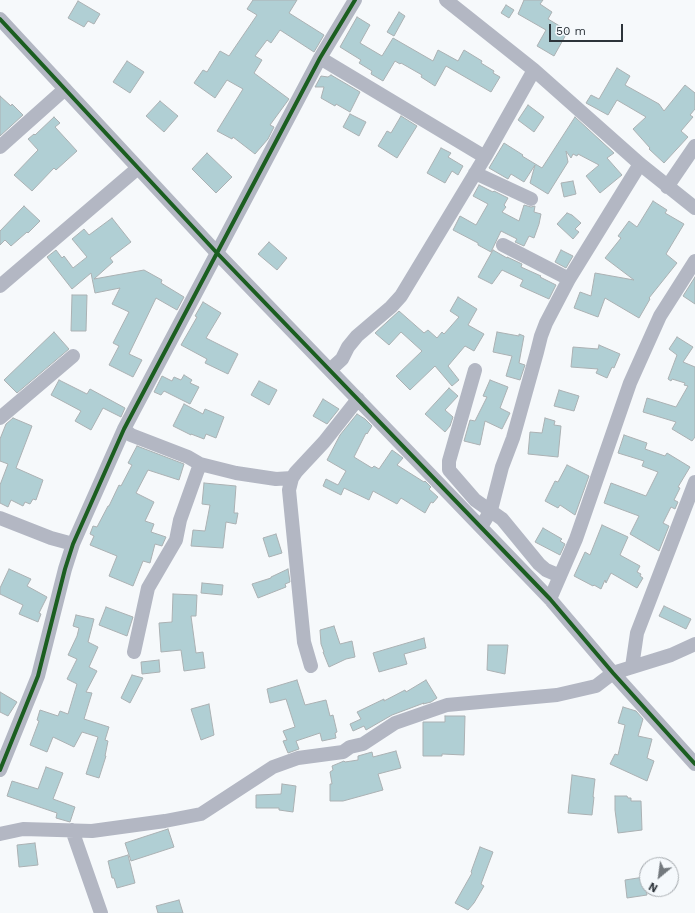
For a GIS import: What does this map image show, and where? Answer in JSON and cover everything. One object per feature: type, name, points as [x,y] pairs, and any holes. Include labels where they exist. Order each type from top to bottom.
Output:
[{"type":"street","points":[[0,770],[38,676],[65,569],[73,544],[124,428],[320,58],[355,0]]},
{"type":"street","points":[[446,0],[534,70],[666,187],[695,208]]},
{"type":"street","points":[[0,20],[217,253],[550,599],[613,673],[695,764]]},
{"type":"street","points":[[320,58],[485,157]]},
{"type":"street","points":[[330,370],[342,359],[348,347],[357,336],[391,307],[401,296],[485,157],[534,70]]},
{"type":"street","points":[[0,147],[65,90]]},
{"type":"street","points":[[666,187],[695,146]]},
{"type":"street","points":[[482,527],[491,510],[502,467],[513,438],[538,352],[541,336],[569,280],[640,164]]},
{"type":"street","points":[[0,286],[138,168]]},
{"type":"street","points":[[475,173],[531,199]]},
{"type":"street","points":[[503,245],[569,280]]},
{"type":"street","points":[[550,599],[576,539],[630,383],[660,316],[695,261]]},
{"type":"street","points":[[0,418],[73,356]]},
{"type":"street","points":[[476,370],[448,461],[449,470],[475,500],[502,519],[539,564],[546,570],[560,576]]},
{"type":"street","points":[[311,666],[304,642],[289,490],[292,478],[296,472],[324,442],[358,399]]},
{"type":"street","points":[[124,428],[131,435],[188,457],[200,464],[244,474],[276,478],[292,478]]},
{"type":"street","points":[[134,652],[148,588],[176,540],[180,520],[200,464]]},
{"type":"street","points":[[632,667],[637,633],[695,482]]},
{"type":"street","points":[[0,518],[51,538],[73,544]]},
{"type":"street","points":[[0,834],[23,829],[92,831],[165,821],[201,814],[273,767],[298,758],[343,752],[350,747],[363,744],[402,720],[447,705],[558,696],[596,686],[613,673],[671,655],[695,644]]},
{"type":"street","points":[[72,830],[101,913]]},
{"type":"building","points":[[253,0],[297,0],[289,13],[324,35],[314,52],[280,30],[271,43],[267,40],[255,56],[262,60],[254,73],[289,99],[270,125],[274,127],[268,139],[255,154],[233,137],[232,139],[217,131],[243,89],[227,80],[215,98],[194,83],[203,70],[207,72],[220,51],[229,56],[257,15],[247,9]]},
{"type":"building","points":[[524,0],[543,0],[540,4],[552,12],[548,19],[568,31],[554,56],[537,46],[546,30],[518,14]]},
{"type":"building","points":[[78,1],[100,14],[94,24],[88,21],[84,27],[68,18]]},
{"type":"building","points":[[506,5],[514,10],[509,18],[501,13]]},
{"type":"building","points":[[399,12],[405,16],[394,36],[387,32]]},
{"type":"building","points":[[357,17],[370,25],[360,43],[382,56],[393,38],[433,61],[438,50],[458,61],[464,50],[482,61],[481,63],[494,71],[493,73],[500,77],[491,92],[446,66],[435,86],[421,77],[422,75],[395,61],[383,81],[371,74],[372,71],[359,63],[361,60],[340,47]]},
{"type":"building","points":[[127,61],[144,72],[130,93],[113,82]]},
{"type":"building","points":[[617,68],[630,76],[625,85],[659,104],[664,111],[685,85],[695,93],[695,109],[690,115],[693,117],[681,131],[688,137],[664,163],[649,149],[650,148],[633,129],[646,117],[617,100],[608,115],[586,103],[591,95],[599,99]]},
{"type":"building","points":[[331,75],[360,92],[350,112],[321,98],[324,87],[315,87],[321,76],[328,77]]},
{"type":"building","points":[[0,96],[11,106],[12,104],[23,115],[0,136]]},
{"type":"building","points":[[160,101],[178,116],[164,132],[146,116]]},
{"type":"building","points":[[528,105],[544,117],[534,132],[518,120]]},
{"type":"building","points":[[350,114],[366,122],[359,136],[343,127]]},
{"type":"building","points":[[401,116],[417,126],[397,158],[378,146],[387,131],[391,133]]},
{"type":"building","points":[[54,117],[60,123],[55,127],[77,151],[56,170],[54,168],[32,191],[14,175],[38,150],[28,139],[34,134],[35,135]]},
{"type":"building","points":[[575,117],[614,153],[607,158],[622,175],[600,193],[586,176],[599,165],[578,154],[577,156],[573,154],[571,158],[566,151],[568,162],[548,194],[530,183],[535,165],[524,182],[511,174],[508,179],[489,168],[504,143],[542,168]]},
{"type":"building","points":[[441,148],[451,153],[448,157],[463,166],[458,175],[452,171],[445,183],[427,173]]},
{"type":"building","points":[[207,153],[232,177],[216,193],[192,169]]},
{"type":"building","points":[[573,181],[576,194],[564,197],[561,183]]},
{"type":"building","points":[[479,185],[508,198],[504,205],[506,207],[502,212],[519,221],[524,205],[531,207],[535,206],[534,212],[541,214],[534,238],[529,236],[524,246],[515,242],[517,239],[501,231],[491,252],[478,245],[478,243],[453,230],[460,216],[476,225],[488,204],[473,196]]},
{"type":"building","points":[[653,201],[667,210],[665,213],[684,224],[666,254],[677,263],[649,298],[650,299],[639,318],[605,298],[598,317],[574,308],[580,292],[591,296],[595,273],[634,280],[605,258],[621,238],[618,236],[629,221],[637,227]]},
{"type":"building","points":[[24,206],[40,221],[28,233],[27,232],[11,246],[5,240],[0,245],[0,231]]},
{"type":"building","points":[[567,213],[572,215],[581,223],[575,229],[579,232],[573,239],[557,224]]},
{"type":"building","points":[[112,218],[131,242],[110,258],[113,262],[94,279],[144,270],[162,280],[161,283],[184,297],[177,310],[156,298],[129,354],[142,360],[133,377],[109,365],[119,346],[113,343],[129,312],[112,304],[120,288],[95,293],[91,273],[72,289],[47,257],[56,250],[62,258],[64,256],[73,268],[87,257],[72,239],[84,229],[89,235]]},
{"type":"building","points":[[269,242],[287,258],[277,270],[258,254]]},
{"type":"building","points":[[493,250],[522,264],[521,267],[556,285],[549,299],[520,286],[523,280],[502,270],[492,284],[478,277]]},
{"type":"building","points":[[561,250],[573,256],[566,268],[555,262]]},
{"type":"building","points":[[695,277],[695,304],[683,296]]},
{"type":"building","points":[[72,295],[87,295],[86,331],[71,331]]},
{"type":"building","points":[[458,297],[477,309],[468,325],[484,334],[474,351],[465,346],[448,366],[459,380],[452,386],[435,366],[410,390],[396,376],[422,351],[401,332],[389,345],[375,333],[399,311],[424,333],[428,330],[437,338],[442,332],[444,334],[459,317],[450,311]]},
{"type":"building","points":[[203,302],[221,313],[206,338],[238,354],[228,374],[205,363],[207,359],[181,345],[197,317],[195,316]]},
{"type":"building","points":[[54,332],[69,349],[17,393],[4,380]]},
{"type":"building","points":[[497,332],[519,336],[519,334],[524,336],[519,363],[525,365],[520,380],[506,376],[512,356],[493,352]]},
{"type":"building","points":[[677,337],[693,347],[683,362],[695,367],[695,437],[692,441],[672,429],[676,422],[643,412],[647,398],[676,407],[688,386],[684,385],[685,383],[672,379],[671,381],[668,379],[677,355],[669,349]]},
{"type":"building","points":[[599,345],[620,354],[614,368],[612,367],[607,378],[596,373],[598,369],[571,367],[573,347],[598,349]]},
{"type":"building","points":[[184,375],[192,380],[190,383],[199,387],[190,404],[164,391],[161,395],[154,392],[162,376],[172,381],[174,377],[181,380]]},
{"type":"building","points":[[59,380],[87,394],[90,389],[125,408],[121,417],[103,408],[91,430],[75,421],[81,411],[51,395]]},
{"type":"building","points":[[490,380],[508,387],[500,408],[510,413],[502,429],[485,421],[480,445],[464,441],[470,420],[475,421],[487,397],[483,396]]},
{"type":"building","points":[[259,381],[277,390],[269,405],[251,395]]},
{"type":"building","points":[[449,388],[458,396],[445,410],[453,417],[450,426],[445,432],[425,414]]},
{"type":"building","points":[[559,390],[579,396],[574,411],[554,406]]},
{"type":"building","points":[[323,399],[339,409],[327,424],[313,416]]},
{"type":"building","points":[[184,404],[203,414],[205,409],[224,417],[216,438],[206,434],[204,439],[191,435],[173,426]]},
{"type":"building","points":[[357,414],[372,426],[367,434],[366,433],[354,457],[372,468],[374,466],[379,469],[392,450],[403,458],[397,465],[424,482],[425,481],[431,487],[429,489],[438,497],[433,503],[431,502],[425,513],[401,498],[397,504],[373,491],[369,500],[344,488],[341,495],[323,486],[326,479],[338,485],[346,471],[327,460],[340,435]]},
{"type":"building","points":[[13,418],[32,426],[16,468],[43,480],[36,500],[33,499],[30,504],[25,502],[23,506],[11,500],[8,507],[0,503],[0,485],[8,464],[0,461],[0,439],[6,424]]},
{"type":"building","points":[[545,418],[555,421],[554,425],[561,426],[558,457],[528,454],[530,432],[542,433]]},
{"type":"building","points":[[624,435],[647,443],[645,449],[665,456],[667,453],[690,467],[678,487],[680,488],[674,500],[678,502],[675,509],[671,507],[663,523],[669,526],[659,551],[630,534],[639,516],[604,503],[611,483],[646,496],[658,472],[642,466],[644,461],[618,453]]},
{"type":"building","points":[[137,446],[184,464],[179,480],[148,470],[136,493],[154,502],[145,521],[154,524],[151,532],[166,537],[162,546],[155,544],[150,563],[143,561],[133,586],[109,576],[117,556],[90,545],[94,536],[90,534],[93,526],[97,527],[119,485],[121,486],[132,465],[128,463]]},
{"type":"building","points":[[567,465],[589,476],[575,515],[560,505],[558,508],[545,501],[555,481],[558,482]]},
{"type":"building","points":[[204,483],[236,486],[234,513],[238,513],[236,524],[226,522],[223,548],[191,546],[193,530],[205,531],[210,505],[202,504]]},
{"type":"building","points":[[602,525],[628,537],[620,555],[640,566],[637,572],[641,574],[640,576],[643,578],[637,588],[611,573],[606,583],[605,580],[601,589],[574,576],[585,552],[590,555]]},
{"type":"building","points":[[543,528],[562,539],[560,541],[565,544],[560,555],[535,542]]},
{"type":"building","points":[[276,534],[282,553],[269,557],[263,538]]},
{"type":"building","points":[[9,569],[31,579],[27,586],[47,597],[39,613],[41,614],[38,622],[19,614],[23,605],[0,594],[0,588]]},
{"type":"building","points":[[288,569],[290,582],[285,584],[286,587],[258,598],[252,584],[271,578]]},
{"type":"building","points":[[202,583],[223,585],[222,595],[201,593]]},
{"type":"building","points":[[173,594],[197,595],[196,616],[191,616],[196,653],[203,652],[205,668],[184,671],[181,650],[161,652],[159,623],[172,622]]},
{"type":"building","points":[[664,606],[691,619],[686,629],[659,616]]},
{"type":"building","points":[[106,607],[133,617],[127,636],[99,625]]},
{"type":"building","points":[[76,615],[94,619],[88,642],[98,647],[89,667],[97,671],[86,692],[92,693],[84,719],[109,727],[105,740],[108,741],[106,756],[99,778],[86,774],[98,737],[82,732],[74,747],[53,737],[47,752],[30,745],[39,721],[37,720],[40,710],[58,716],[60,711],[68,714],[77,684],[67,679],[77,659],[68,655],[79,628],[73,626]]},
{"type":"building","points":[[334,626],[340,644],[352,641],[355,657],[346,659],[329,667],[321,644],[320,630]]},
{"type":"building","points":[[424,638],[426,648],[404,654],[407,664],[379,672],[373,653]]},
{"type":"building","points":[[488,645],[508,645],[505,674],[487,670]]},
{"type":"building","points":[[159,660],[160,672],[142,674],[141,662]]},
{"type":"building","points":[[132,675],[143,678],[130,703],[121,698]]},
{"type":"building","points":[[297,680],[305,705],[326,700],[330,716],[333,715],[337,732],[335,733],[336,738],[322,741],[320,733],[296,741],[299,749],[288,753],[283,741],[287,740],[283,731],[295,727],[286,699],[270,703],[267,689]]},
{"type":"building","points":[[426,680],[437,698],[431,702],[423,704],[424,703],[392,715],[366,730],[364,726],[353,731],[350,724],[361,719],[357,712],[384,699],[384,701],[405,690],[406,692]]},
{"type":"building","points":[[0,692],[17,702],[8,716],[0,712]]},
{"type":"building","points":[[209,704],[214,735],[201,740],[191,709]]},
{"type":"building","points":[[623,707],[636,711],[643,719],[638,736],[652,739],[647,758],[654,761],[647,781],[610,764],[615,754],[618,755],[625,725],[618,723]]},
{"type":"building","points":[[445,716],[465,716],[464,755],[442,754],[442,756],[423,756],[423,722],[445,722]]},
{"type":"building","points":[[396,751],[401,768],[378,774],[383,790],[343,801],[330,801],[330,784],[332,784],[330,772],[333,770],[332,766],[344,761],[358,760],[358,756],[372,752],[373,757]]},
{"type":"building","points":[[46,767],[63,773],[53,799],[75,807],[70,822],[56,818],[57,813],[7,796],[12,781],[38,789]]},
{"type":"building","points":[[572,775],[595,779],[592,815],[568,813]]},
{"type":"building","points":[[282,784],[296,786],[293,812],[279,810],[279,808],[256,808],[256,795],[281,794]]},
{"type":"building","points":[[615,796],[627,796],[628,798],[631,798],[631,801],[641,801],[642,830],[618,833]]},
{"type":"building","points":[[168,829],[174,847],[131,861],[125,843]]},
{"type":"building","points":[[35,843],[38,865],[19,867],[17,845]]},
{"type":"building","points":[[480,847],[493,852],[481,884],[484,886],[468,910],[455,903],[472,873],[471,872]]},
{"type":"building","points":[[128,855],[135,883],[117,888],[114,878],[112,878],[108,861]]},
{"type":"building","points":[[639,878],[639,896],[627,898],[625,880]]},
{"type":"building","points":[[179,900],[183,913],[158,913],[156,906]]},
{"type":"cycle path","points":[[0,770],[38,676],[65,569],[73,544],[124,429],[320,58],[355,0]]},
{"type":"cycle path","points":[[0,19],[217,253],[550,599],[613,673],[695,764]]}]
